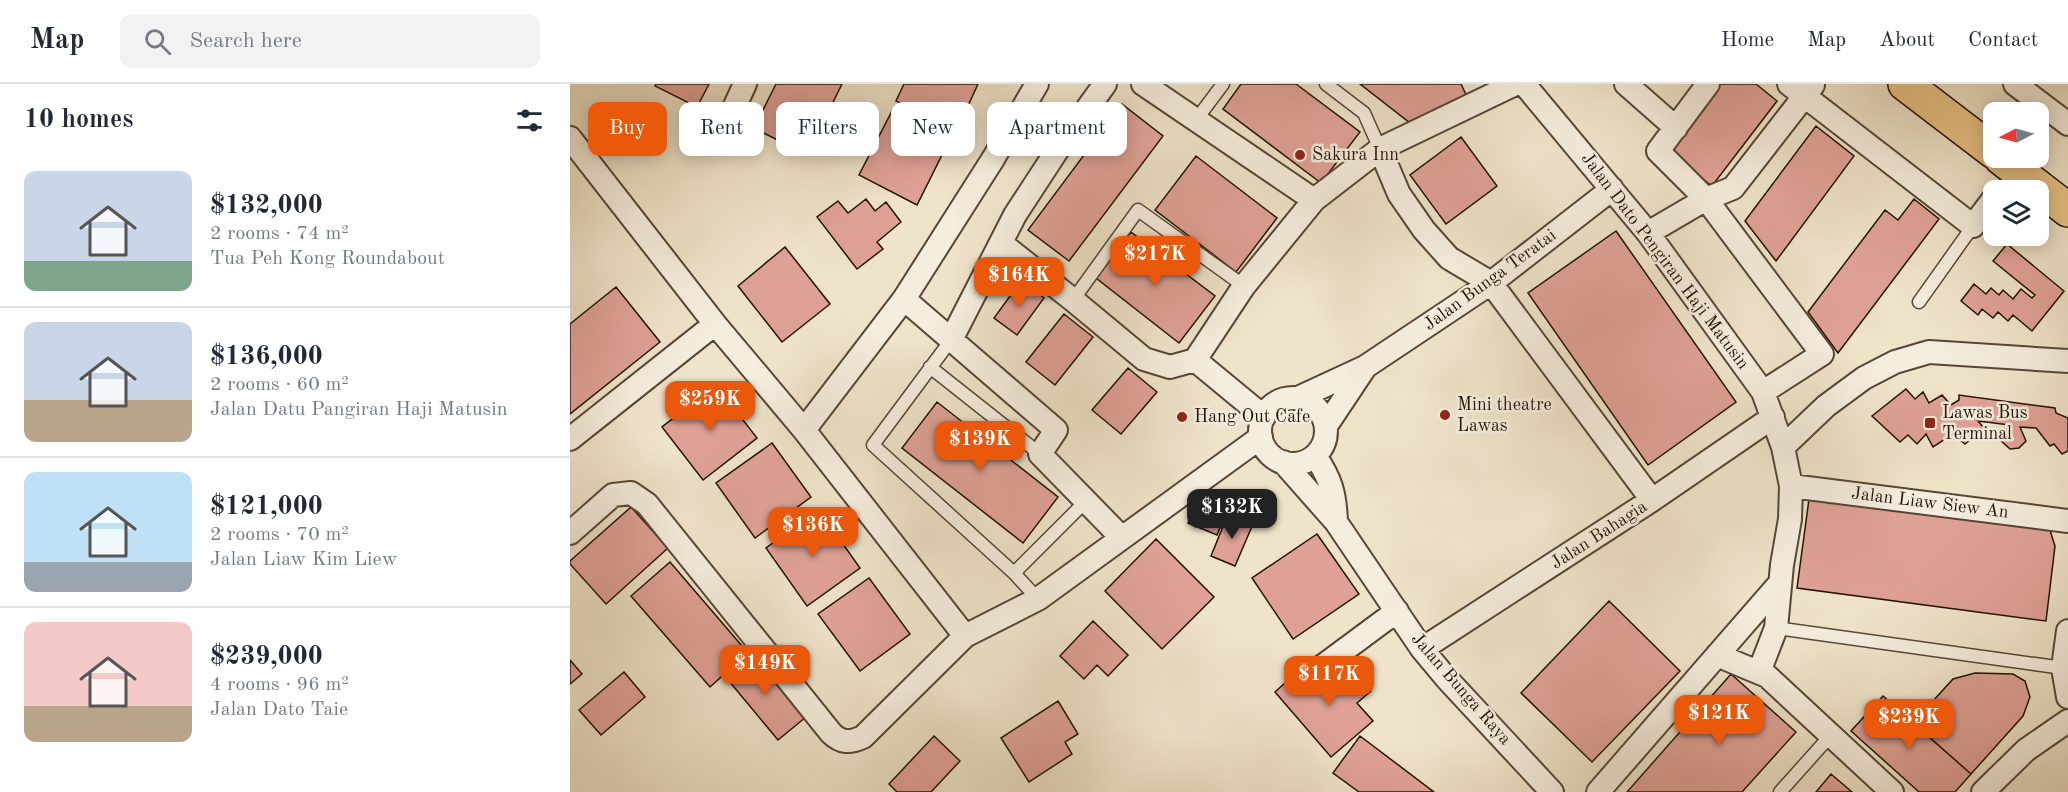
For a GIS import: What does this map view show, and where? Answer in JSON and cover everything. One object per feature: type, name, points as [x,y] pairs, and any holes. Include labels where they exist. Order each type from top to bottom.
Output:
[{"type":"main road","points":[[1905,84],[1983,151]]},
{"type":"main road","points":[[2004,168],[2068,210]]},
{"type":"street","points":[[737,102],[745,84]]},
{"type":"street","points":[[804,430],[904,299],[993,159],[1037,84]]},
{"type":"street","points":[[951,340],[1022,205],[1060,146],[1105,84]]},
{"type":"street","points":[[1143,84],[1314,200]]},
{"type":"street","points":[[1002,244],[1144,359],[1170,367],[1195,360],[1244,286],[1314,200],[1380,149],[1486,90],[1515,84]]},
{"type":"street","name":"Jalan Dato Pengiran Haji Matusin","points":[[1524,84],[1648,233],[1763,392],[1773,417],[1783,447],[1791,486],[1790,519],[1781,574],[1776,627],[1759,672]]},
{"type":"street","points":[[1626,84],[1676,128]]},
{"type":"street","points":[[1708,84],[1658,151],[1706,199],[1822,354],[1763,392]]},
{"type":"street","points":[[2015,84],[2068,124]]},
{"type":"street","points":[[1648,233],[1706,199],[1733,188],[1802,88],[1973,226],[1983,213]]},
{"type":"street","points":[[570,138],[715,324],[804,430],[965,636]]},
{"type":"street","points":[[1380,149],[1400,194],[1424,230],[1449,258],[1491,283],[1652,500]]},
{"type":"street","name":"Jalan Bunga Teratai","points":[[1365,368],[1491,283],[1612,189]]},
{"type":"street","points":[[904,299],[1056,430],[1040,454],[1122,538]]},
{"type":"street","points":[[570,439],[715,324]]},
{"type":"street","points":[[1783,447],[1826,406],[1864,378],[1895,362],[1929,351],[2068,361]]},
{"type":"street","points":[[1195,360],[1263,427]]},
{"type":"street","points":[[1298,398],[1317,407],[1326,426],[1326,437],[1322,448],[1315,456],[1305,462],[1294,464],[1283,462],[1265,448],[1263,427],[1269,408],[1278,402],[1298,398],[1365,368]]},
{"type":"street","points":[[1326,426],[1365,368]]},
{"type":"street","name":"Jalan Bahagia","points":[[1422,649],[1652,500],[1773,417]]},
{"type":"street","points":[[570,533],[613,495],[631,493],[647,504],[831,733],[837,739],[853,742],[863,737],[965,636],[1038,599],[1122,538],[1263,427]]},
{"type":"street","points":[[1315,456],[1333,492],[1336,522]]},
{"type":"street","name":"Jalan Bunga Raya","points":[[1283,462],[1336,522],[1422,649],[1446,679],[1552,792]]},
{"type":"street","name":"Jalan Liaw Siew An","points":[[1791,486],[2068,521]]},
{"type":"street","points":[[1599,792],[1716,655],[1781,574]]},
{"type":"street","points":[[1312,674],[1397,611]]},
{"type":"street","points":[[2068,632],[2062,668],[2068,692]]},
{"type":"street","points":[[1716,655],[1767,676],[1892,792]]},
{"type":"street","points":[[1983,792],[2026,750],[2068,721]]},
{"type":"lane","points":[[1196,120],[1223,84]]},
{"type":"lane","points":[[1326,84],[1364,113],[1380,149]]},
{"type":"lane","points":[[1073,300],[1138,210],[1244,286]]},
{"type":"lane","points":[[1919,302],[1973,226]]},
{"type":"lane","points":[[951,340],[873,445],[1014,573],[1038,599]]},
{"type":"lane","points":[[930,367],[1040,454]]},
{"type":"lane","points":[[1014,573],[1085,502]]},
{"type":"lane","points":[[1776,627],[2062,668]]},
{"type":"lane","points":[[1780,792],[1831,735]]},
{"type":"building","points":[[656,84],[709,84],[700,102],[687,102],[655,86]]},
{"type":"building","points":[[776,84],[842,84],[833,102],[776,102],[776,139],[764,133],[764,108]]},
{"type":"building","points":[[904,84],[978,84],[970,102],[896,101]]},
{"type":"building","points":[[1241,84],[1296,84],[1360,132],[1321,183],[1223,109]]},
{"type":"building","points":[[1360,84],[1461,84],[1468,99],[1414,126]]},
{"type":"building","points":[[1720,84],[1756,84],[1777,101],[1712,186],[1668,153]]},
{"type":"building","points":[[1127,108],[1163,136],[1069,261],[1028,230],[1083,156],[1127,156]]},
{"type":"building","points":[[891,113],[891,156],[942,156],[917,205],[859,175],[869,156],[879,156],[879,136]]},
{"type":"building","points":[[1816,126],[1854,156],[1776,261],[1745,221]]},
{"type":"building","points":[[1461,137],[1497,186],[1446,224],[1410,175]]},
{"type":"building","points":[[1196,156],[1277,218],[1236,272],[1155,210]]},
{"type":"building","points":[[866,199],[875,211],[886,202],[901,222],[877,242],[883,249],[857,269],[817,217],[838,201],[848,213]]},
{"type":"building","points":[[1914,199],[1939,219],[1838,353],[1808,312],[1885,210],[1898,220]]},
{"type":"building","points":[[1616,231],[1736,402],[1648,465],[1528,293]]},
{"type":"building","points":[[1131,232],[1215,296],[1179,343],[1096,278]]},
{"type":"building","points":[[2005,246],[2009,246],[2064,291],[2032,331],[2013,315],[2008,321],[1998,312],[1993,318],[1982,309],[1978,315],[1961,301],[1974,284],[1986,294],[1991,288],[1999,295],[2003,290],[2013,299],[2021,289],[2032,298],[2035,295],[1993,261]]},
{"type":"building","points":[[785,247],[830,304],[782,342],[738,286]]},
{"type":"building","points":[[1021,281],[1044,298],[1017,335],[994,318]]},
{"type":"building","points":[[616,287],[660,342],[570,414],[570,324]]},
{"type":"building","points":[[1064,314],[1093,337],[1055,385],[1026,362]]},
{"type":"building","points":[[1128,368],[1157,392],[1121,434],[1092,410]]},
{"type":"building","points":[[716,385],[757,438],[703,480],[662,427]]},
{"type":"building","name":"Lawas Bus Terminal","points":[[1906,389],[1915,399],[1923,392],[1929,403],[1942,395],[1951,405],[1959,400],[1959,395],[2055,408],[2056,413],[2068,418],[2068,451],[2062,454],[2054,444],[2050,446],[2036,428],[2020,427],[2026,441],[2019,448],[2010,449],[1999,439],[2010,425],[1978,421],[1984,428],[1965,444],[1953,434],[1933,447],[1926,434],[1917,444],[1908,435],[1900,442],[1872,416]]},
{"type":"building","points":[[937,402],[1058,497],[1023,543],[902,448]]},
{"type":"building","points":[[772,443],[811,497],[755,538],[716,483]]},
{"type":"building","points":[[1199,496],[1228,508],[1217,535],[1188,523]]},
{"type":"building","points":[[1809,499],[2049,527],[2055,546],[2046,621],[1797,588]]},
{"type":"building","points":[[631,507],[668,548],[606,604],[570,564],[570,561]]},
{"type":"building","points":[[819,510],[860,568],[807,606],[766,548]]},
{"type":"building","points":[[1228,514],[1253,524],[1235,566],[1211,556]]},
{"type":"building","points":[[1317,534],[1359,594],[1293,639],[1252,578]]},
{"type":"building","points":[[1156,539],[1214,597],[1162,649],[1105,591]]},
{"type":"building","points":[[670,562],[748,653],[710,687],[631,596]]},
{"type":"building","points":[[869,578],[910,634],[860,671],[818,614]]},
{"type":"building","points":[[1609,601],[1680,671],[1592,762],[1521,693]]},
{"type":"building","points":[[1093,621],[1128,655],[1108,676],[1097,665],[1084,679],[1060,656]]},
{"type":"building","points":[[752,651],[806,717],[778,740],[724,675]]},
{"type":"building","points":[[570,660],[582,674],[570,684]]},
{"type":"building","points":[[1346,663],[1371,691],[1357,703],[1373,721],[1331,757],[1275,692],[1297,672],[1313,691]]},
{"type":"building","points":[[624,672],[645,697],[601,735],[579,710]]},
{"type":"building","points":[[1975,673],[2013,674],[2025,681],[2030,697],[2023,716],[1971,774],[1913,723],[1953,679]]},
{"type":"building","points":[[1731,674],[1796,732],[1742,792],[1627,792]]},
{"type":"building","points":[[1883,696],[1971,774],[1955,792],[1919,792],[1851,731]]},
{"type":"building","points":[[1058,701],[1078,734],[1065,742],[1072,754],[1029,782],[1001,738]]},
{"type":"building","points":[[934,736],[960,761],[931,792],[897,792],[889,784]]},
{"type":"building","points":[[1360,736],[1434,792],[1359,792],[1333,773]]},
{"type":"building","points":[[1831,774],[1852,792],[1816,792]]},
{"type":"place","name":"Sakura Inn","points":[[1300,155]]},
{"type":"place","name":"Mini theatre Lawas","points":[[1445,415]]},
{"type":"place","name":"Hang Out Cafe","points":[[1182,417]]},
{"type":"place","name":"Lawas Bus Terminal","points":[[1930,423]]}]
